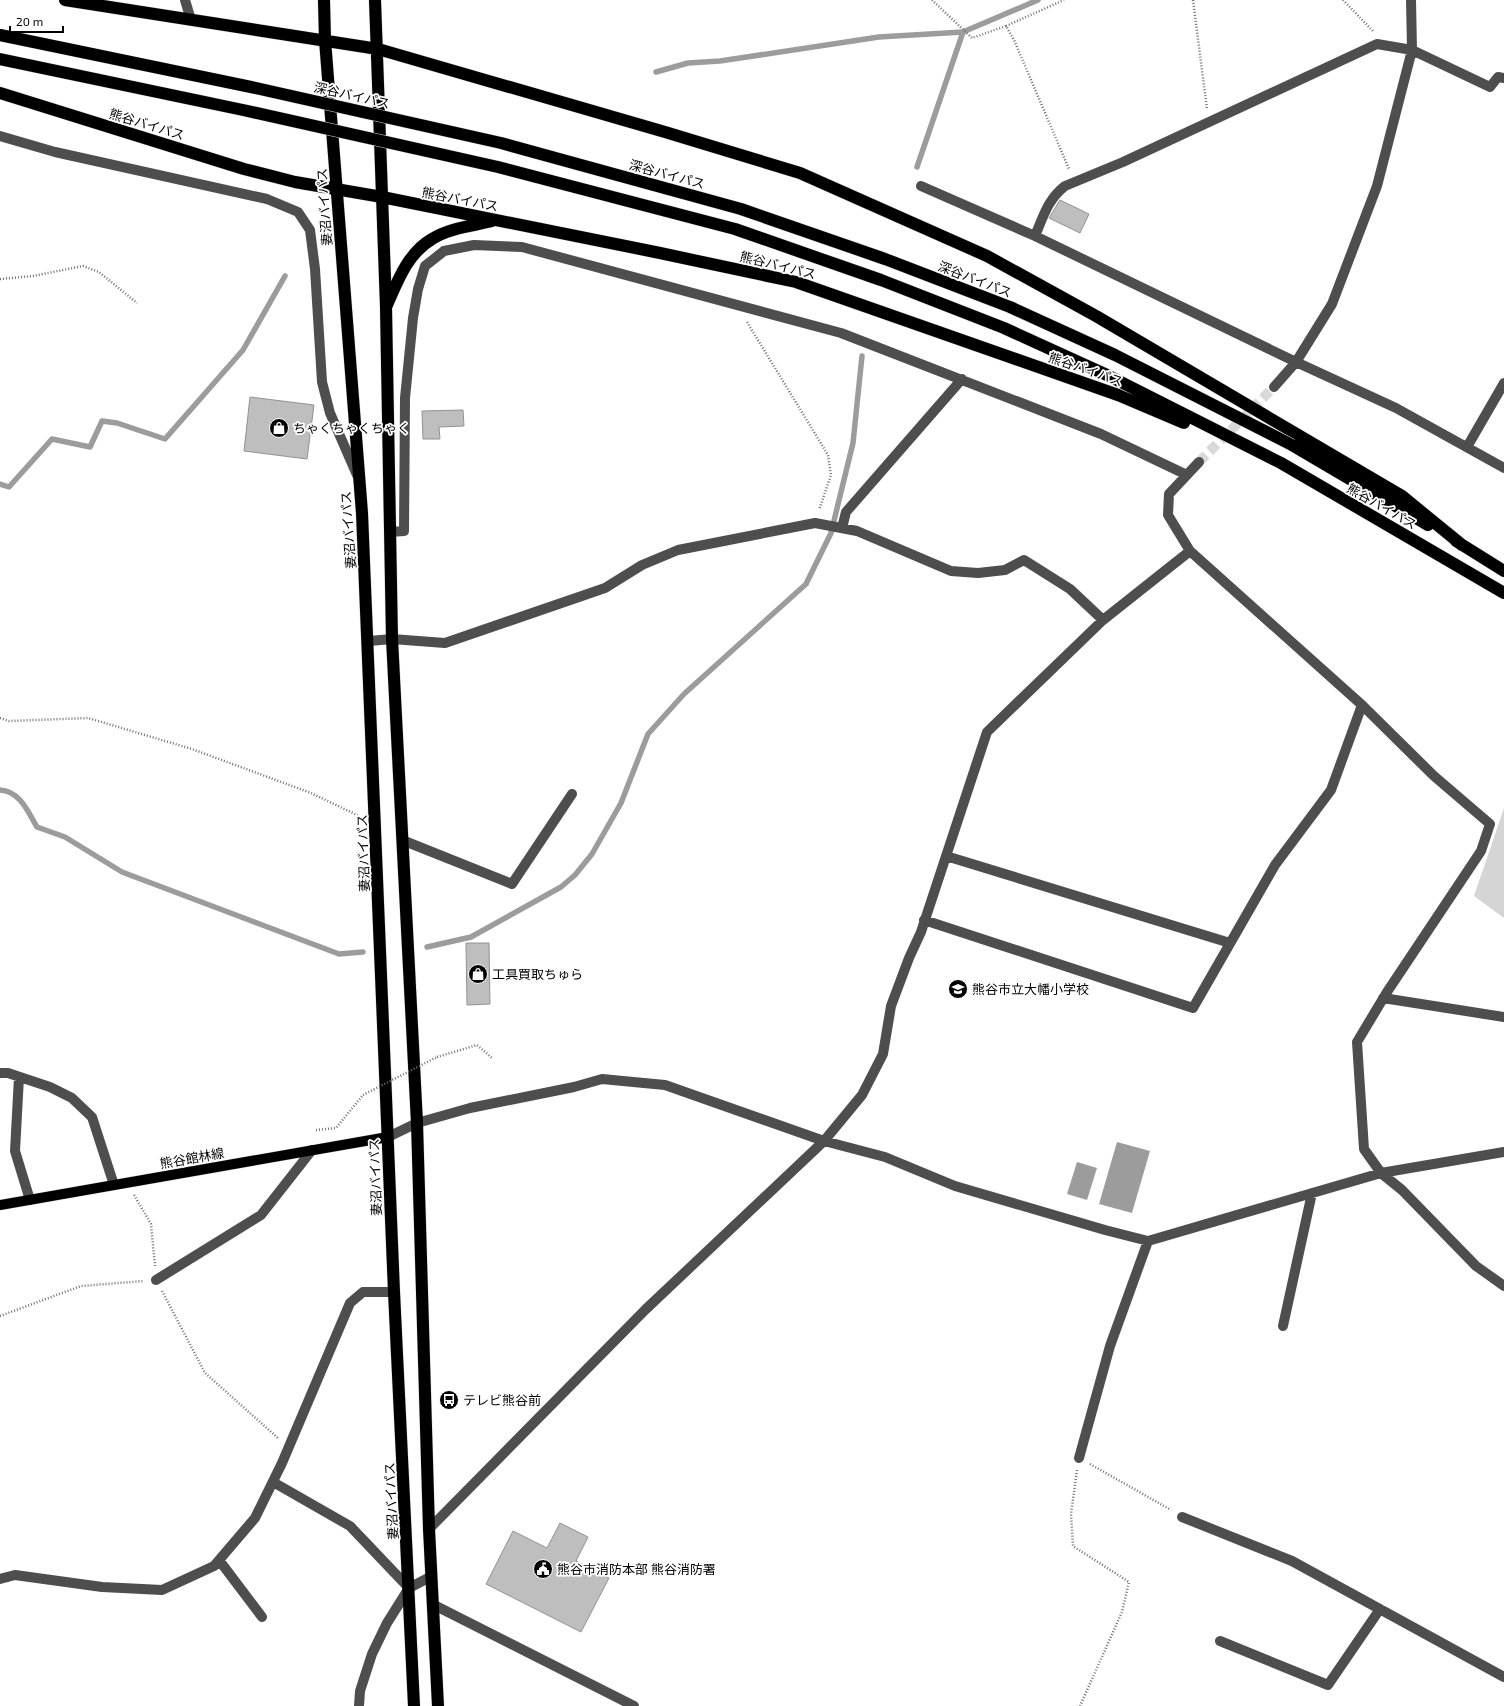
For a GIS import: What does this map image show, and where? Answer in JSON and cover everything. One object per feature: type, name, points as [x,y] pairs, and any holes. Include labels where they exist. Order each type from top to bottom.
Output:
[{"type":"highway","points":[[65,0],[378,49],[665,132],[800,173],[980,253],[1096,316],[1402,496],[1462,545]]},
{"type":"highway","name":"妻沼バイパス","points":[[324,0],[325,40],[362,513],[369,641],[394,1292],[414,1706]]},
{"type":"highway","points":[[375,0],[378,49],[386,307],[392,640],[417,1123],[429,1529],[438,1706]]},
{"type":"highway","name":"深谷バイパス","points":[[0,35],[251,87],[501,143],[741,208],[885,259],[1010,307],[1115,355],[1292,445]]},
{"type":"highway","points":[[0,59],[243,110],[498,167],[735,229],[881,280],[1004,328],[1107,376],[1281,463]]},
{"type":"highway","name":"熊谷バイパス","points":[[0,93],[244,169],[338,191],[382,197],[796,282],[1118,395],[1281,463],[1504,593]]},
{"type":"highway","points":[[386,307],[401,273],[413,255],[432,238],[451,230],[497,220]]},
{"type":"highway","name":"熊谷バイパス","points":[[1292,445],[1504,571]]},
{"type":"main road","name":"熊谷館林線","points":[[0,1205],[388,1137]]},
{"type":"street","points":[[185,0],[191,20]]},
{"type":"street","points":[[1274,387],[1296,362],[1332,304],[1377,186],[1412,50],[1411,0]]},
{"type":"street","points":[[1035,236],[1048,204],[1057,192],[1065,186],[1075,183],[1377,44],[1386,44],[1412,50],[1490,87],[1498,77],[1504,78]]},
{"type":"street","points":[[0,136],[55,152],[267,199],[298,212],[310,230],[315,268],[322,382],[330,413],[359,479]]},
{"type":"street","points":[[921,186],[1035,236],[1296,362],[1396,408],[1504,468]]},
{"type":"street","points":[[390,532],[404,531],[405,398],[413,318],[418,289],[425,266],[444,251],[474,245],[522,247],[841,334],[962,379],[1101,434],[1187,475]]},
{"type":"street","points":[[841,528],[846,512],[962,379]]},
{"type":"street","points":[[1467,447],[1504,383]]},
{"type":"street","points":[[1199,462],[1168,494],[1168,515],[1190,551],[1362,705],[1434,776],[1490,824],[1481,851],[1384,998],[1358,1042],[1364,1149],[1381,1173],[1402,1190],[1476,1266],[1504,1286]]},
{"type":"street","points":[[369,641],[392,640],[445,643],[605,588],[642,565],[678,550],[818,524],[857,531],[951,571],[978,573],[1004,570],[1024,560],[1070,589],[1103,620]]},
{"type":"street","points":[[429,1529],[646,1309],[824,1141],[862,1095],[882,1054],[891,1006],[909,958],[921,932],[987,732],[1103,620],[1190,551]]},
{"type":"street","points":[[924,920],[1193,1008],[1275,865],[1331,790],[1362,705]]},
{"type":"street","points":[[402,840],[512,884],[572,794]]},
{"type":"street","points":[[946,856],[1230,942]]},
{"type":"street","points":[[1384,998],[1504,1017]]},
{"type":"street","points":[[0,1073],[19,1077],[50,1087],[72,1098],[92,1117],[114,1185]]},
{"type":"street","points":[[19,1077],[15,1151],[30,1200]]},
{"type":"street","points":[[388,1137],[417,1123],[470,1108],[574,1087],[602,1079],[665,1085],[824,1141],[885,1157],[955,1186],[1105,1230],[1148,1241],[1381,1173],[1504,1152]]},
{"type":"street","points":[[156,1280],[261,1215],[312,1150]]},
{"type":"street","points":[[1283,1326],[1312,1193]]},
{"type":"street","points":[[1079,1458],[1110,1346],[1148,1241]]},
{"type":"street","points":[[0,1579],[14,1575],[102,1587],[162,1590],[214,1566],[255,1518],[273,1482],[350,1303],[363,1292],[394,1292]]},
{"type":"street","points":[[273,1482],[350,1526],[409,1588]]},
{"type":"street","points":[[1182,1517],[1292,1561],[1504,1677]]},
{"type":"street","points":[[219,1560],[262,1617]]},
{"type":"street","points":[[359,1706],[360,1691],[372,1654],[387,1623],[409,1588],[432,1576]]},
{"type":"street","points":[[434,1605],[634,1706]]},
{"type":"street","points":[[1220,1641],[1328,1685],[1380,1609]]},
{"type":"path","points":[[932,0],[972,38],[1006,26],[1064,0]]},
{"type":"path","points":[[1193,0],[1208,122]]},
{"type":"path","points":[[1343,0],[1386,44]]},
{"type":"path","points":[[1006,26],[1014,40],[1075,183]]},
{"type":"path","points":[[0,278],[33,276],[83,266],[99,272],[138,303]]},
{"type":"path","points":[[736,305],[828,456],[831,475],[818,524]]},
{"type":"path","points":[[0,718],[9,721],[88,718],[192,748],[311,794],[376,824]]},
{"type":"path","points":[[316,1130],[336,1128],[363,1095],[437,1057],[477,1045],[492,1058]]},
{"type":"path","points":[[127,1183],[151,1224],[156,1280],[205,1372],[288,1447]]},
{"type":"path","points":[[0,1316],[81,1286],[156,1280]]},
{"type":"path","points":[[1080,1706],[1122,1612],[1129,1582],[1073,1546],[1071,1514],[1079,1458],[1182,1517]]},
{"type":"shaded area","points":[[1504,808],[1504,918],[1474,896]]},
{"type":"shaded area","points":[[1117,1142],[1150,1151],[1132,1213],[1099,1204]]},
{"type":"shaded area","points":[[1077,1162],[1097,1168],[1087,1200],[1067,1194]]},
{"type":"building","points":[[1060,200],[1089,214],[1080,233],[1049,218]]},
{"type":"building","name":"ちゃくちゃくちゃく","points":[[250,397],[314,405],[307,459],[244,451]]},
{"type":"building","points":[[463,410],[464,426],[439,427],[440,439],[423,439],[422,411]]},
{"type":"building","name":"工具買取ちゅら","points":[[466,943],[489,943],[490,1004],[467,1005]]},
{"type":"building","name":"熊谷市消防本部 熊谷消防署","points":[[560,1523],[588,1537],[576,1561],[609,1578],[581,1632],[486,1584],[513,1531],[547,1548]]},
{"type":"waterway","points":[[656,72],[688,63],[720,61],[879,37],[963,32],[1038,0]]},
{"type":"waterway","points":[[917,167],[963,32]]},
{"type":"waterway","points":[[0,484],[9,487],[52,439],[90,447],[102,421],[117,423],[165,439],[243,350],[285,276]]},
{"type":"waterway","points":[[427,947],[471,937],[561,887],[575,875],[592,854],[621,803],[648,734],[684,694],[806,584],[831,533],[853,443],[862,356]]},
{"type":"waterway","points":[[0,790],[7,791],[18,798],[27,809],[37,827],[65,837],[122,872],[339,954],[363,952]]},
{"type":"tunnel","points":[[1199,462],[1274,387]]},
{"type":"place","name":"ちゃくちゃくちゃく","points":[[279,428]]},
{"type":"place","name":"工具買取ちゅら","points":[[478,974]]},
{"type":"place","name":"熊谷市立大幡小学校","points":[[958,989]]},
{"type":"place","name":"テレビ熊谷前","points":[[449,1400]]},
{"type":"place","name":"熊谷市消防本部 熊谷消防署","points":[[543,1569]]}]
